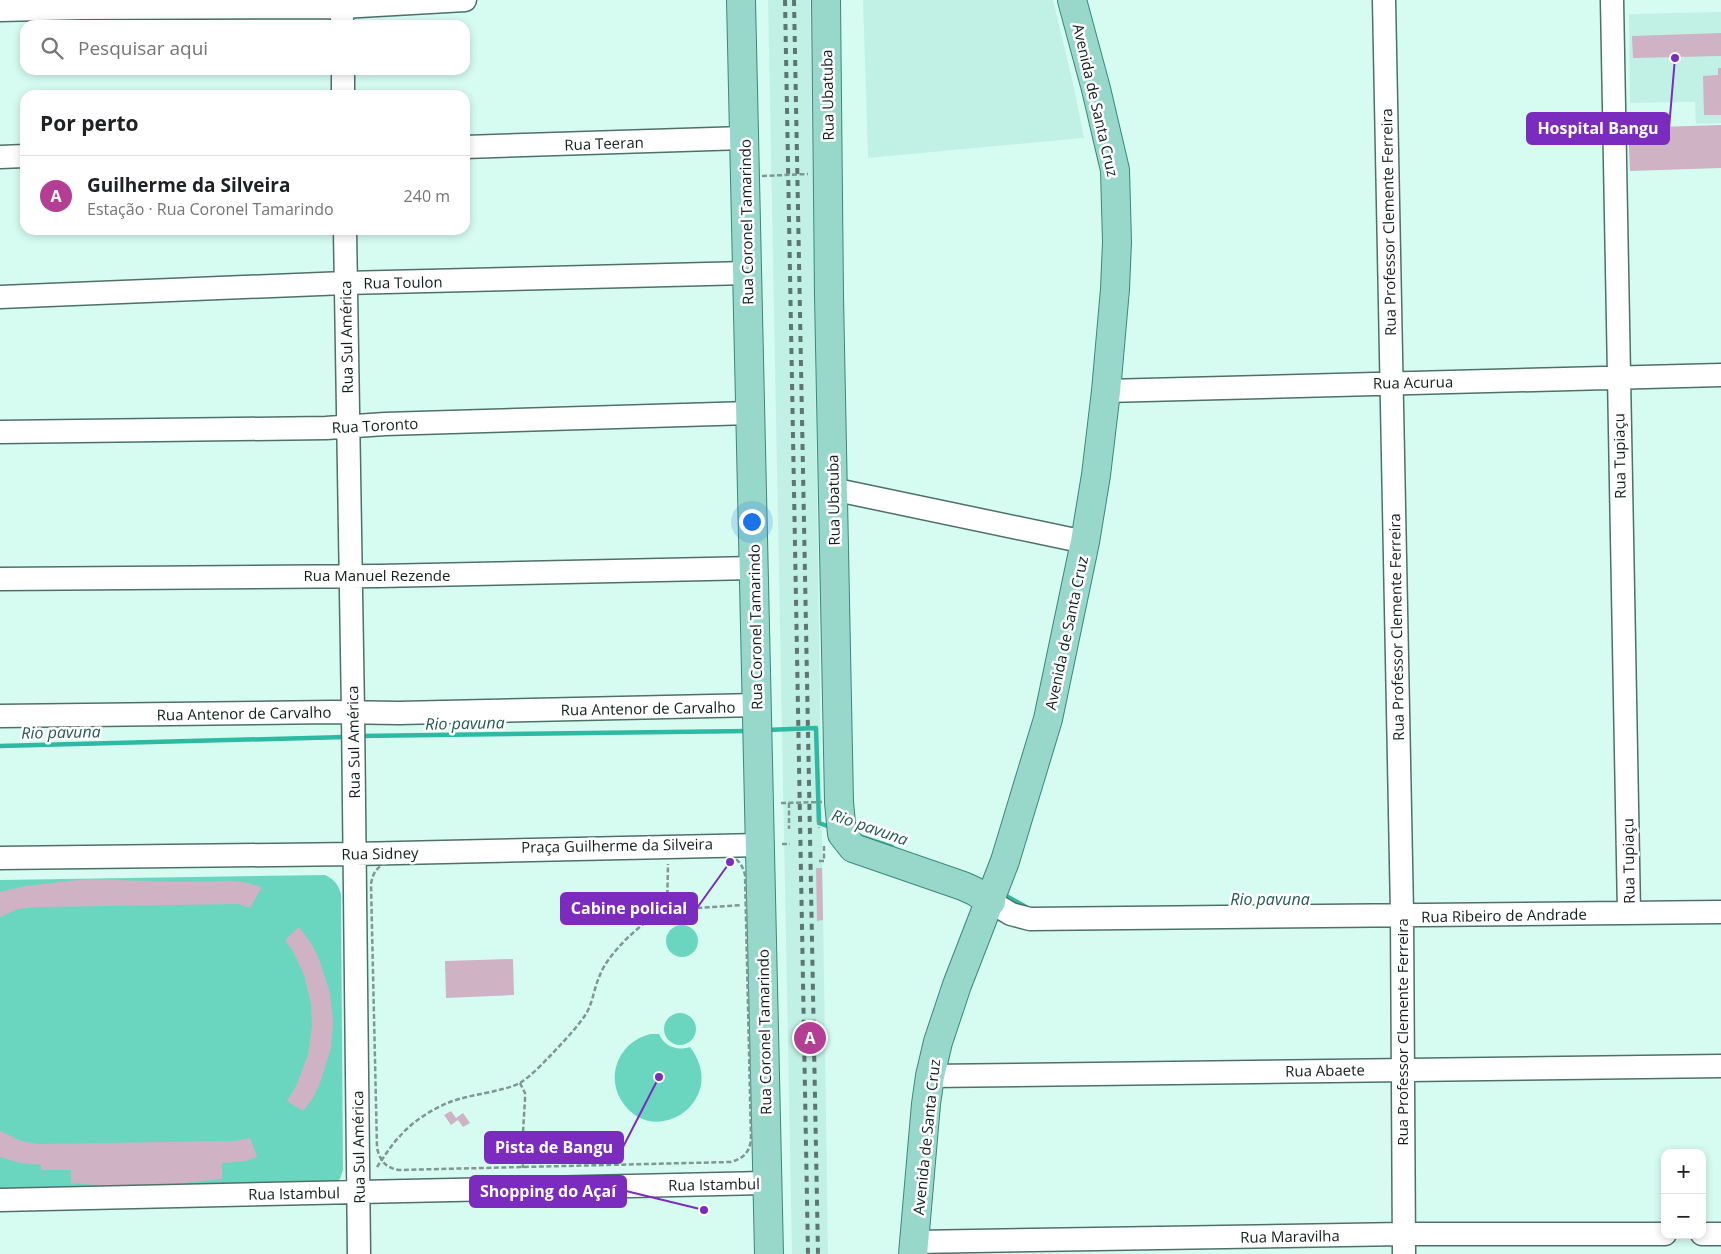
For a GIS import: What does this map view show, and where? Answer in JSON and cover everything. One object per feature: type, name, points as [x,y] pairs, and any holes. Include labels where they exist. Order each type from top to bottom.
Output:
[{"type":"main road","name":"Rua Coronel Tamarindo","points":[[741,0],[757,706],[771,844],[753,904],[768,1183],[769,1254]]},
{"type":"main road","name":"Rua Ubatuba","points":[[826,0],[832,489],[839,802],[842,834],[853,848],[974,890],[991,902]]},
{"type":"main road","name":"Avenida de Santa Cruz","points":[[914,1248],[930,1076],[938,1042],[957,985],[1005,862],[1048,719],[1085,542],[1106,391],[1117,251],[1116,170],[1072,0]]},
{"type":"street","points":[[0,10],[82,4],[210,4],[342,11],[465,0]]},
{"type":"street","name":"Rua Professor Clemente Ferreira","points":[[1384,0],[1402,911],[1404,1244]]},
{"type":"street","name":"Rua Tupiaçu","points":[[1612,0],[1629,910]]},
{"type":"street","points":[[343,75],[343,90]]},
{"type":"street","name":"Rua Teeran","points":[[470,147],[744,138]]},
{"type":"street","points":[[0,157],[20,156]]},
{"type":"street","name":"Rua Sul América","points":[[345,235],[359,1254]]},
{"type":"street","name":"Rua Toulon","points":[[0,297],[345,283],[747,273]]},
{"type":"street","name":"Rua Acurua","points":[[1106,391],[1721,375]]},
{"type":"street","name":"Rua Toronto","points":[[0,432],[326,428],[750,413]]},
{"type":"street","points":[[832,489],[1085,542]]},
{"type":"street","name":"Rua Manuel Rezende","points":[[0,579],[350,576],[754,568]]},
{"type":"street","name":"Rua Antenor de Carvalho","points":[[0,716],[399,713],[757,706]]},
{"type":"street","name":"Rua Sidney","points":[[0,858],[668,851],[771,844]]},
{"type":"street","name":"Rua Ribeiro de Andrade","points":[[991,902],[1011,914],[1030,919],[1402,911],[1629,910],[1721,912]]},
{"type":"street","name":"Rua Abaete","points":[[930,1076],[1721,1066]]},
{"type":"street","name":"Rua Istambul","points":[[0,1200],[358,1192],[523,1178],[768,1183]]},
{"type":"street","name":"Rua Maravilha","points":[[914,1248],[1404,1244],[1661,1234]]},
{"type":"street","points":[[1706,1234],[1721,1234]]},
{"type":"path","points":[[762,176],[808,174]]},
{"type":"path","points":[[781,803],[822,802]]},
{"type":"path","points":[[789,803],[789,829]]},
{"type":"path","points":[[771,844],[790,844]]},
{"type":"path","points":[[819,861],[824,861],[824,844]]},
{"type":"path","points":[[667,910],[668,851]]},
{"type":"path","name":"Praça Guilherme da Silveira","points":[[668,851],[722,854],[735,858],[743,869],[753,904],[751,1140],[747,1153],[742,1158],[730,1162],[523,1178],[399,1170],[386,1166],[381,1160],[377,1148],[371,884],[375,871],[380,866],[392,862],[668,851]]},
{"type":"path","points":[[358,1192],[399,1136],[433,1110],[465,1097],[520,1083],[552,1054],[578,1024],[593,1000],[600,975],[606,963],[630,936],[661,912],[753,904]]},
{"type":"path","points":[[520,1083],[525,1092],[522,1149],[523,1178]]},
{"type":"shaded area","points":[[768,0],[810,0],[828,1254],[792,1254]]},
{"type":"shaded area","points":[[863,0],[1053,0],[1084,138],[868,158]]},
{"type":"shaded area","points":[[1721,12],[1721,123],[1696,124],[1695,102],[1630,103],[1629,14]]},
{"type":"green space","points":[[325,875],[336,883],[341,894],[343,1170],[340,1179],[330,1185],[0,1190],[0,880]]},
{"type":"green space","points":[[682,925],[688,926],[693,930],[697,935],[697,947],[693,952],[688,956],[682,957],[676,956],[671,952],[667,947],[666,941],[667,935],[671,930],[676,926]]},
{"type":"green space","points":[[680,1013],[686,1014],[691,1018],[695,1023],[695,1035],[691,1040],[686,1044],[680,1045],[674,1044],[669,1040],[665,1035],[664,1029],[665,1023],[669,1018],[674,1014]]},
{"type":"green space","points":[[651,1034],[659,1034],[672,1047],[690,1047],[700,1067],[701,1085],[694,1101],[682,1113],[667,1120],[651,1121],[635,1115],[621,1100],[615,1084],[616,1067],[621,1055],[634,1041]]},
{"type":"building","points":[[1721,33],[1721,56],[1633,58],[1632,36]]},
{"type":"building","points":[[1718,68],[1721,68],[1721,115],[1704,115],[1703,76],[1718,75]]},
{"type":"building","points":[[1721,125],[1721,168],[1630,171],[1628,128]]},
{"type":"building","points":[[816,868],[822,868],[823,920],[817,921]]},
{"type":"building","points":[[88,879],[175,882],[233,881],[262,887],[250,908],[238,904],[39,907],[18,909],[0,917],[0,892],[25,886]]},
{"type":"building","points":[[299,927],[311,943],[319,959],[330,993],[333,1022],[331,1048],[320,1083],[313,1098],[303,1111],[287,1101],[296,1086],[308,1055],[312,1025],[311,1004],[304,975],[293,951],[285,940]]},
{"type":"building","points":[[513,959],[514,995],[446,998],[445,961]]},
{"type":"building","points":[[451,1111],[456,1118],[463,1113],[470,1123],[463,1127],[458,1120],[451,1125],[444,1115]]},
{"type":"building","points":[[0,1131],[21,1141],[38,1144],[234,1141],[250,1138],[257,1157],[245,1161],[222,1163],[222,1179],[135,1188],[71,1183],[71,1170],[41,1170],[41,1165],[20,1163],[0,1157]]},
{"type":"waterway","name":"Rio pavuna","points":[[766,730],[816,728],[819,823],[833,828]]},
{"type":"waterway","name":"Rio pavuna","points":[[359,736],[748,731]]},
{"type":"waterway","name":"Rio pavuna","points":[[0,746],[346,737]]},
{"type":"waterway","name":"Rio pavuna","points":[[859,836],[892,847]]},
{"type":"waterway","name":"Rio pavuna","points":[[1003,894],[1026,907]]},
{"type":"railway","points":[[785,0],[808,1254]]},
{"type":"railway","points":[[794,0],[818,1254]]},
{"type":"place","name":"Hospital Bangu","points":[[1675,58]]},
{"type":"place","name":"Cabine policial","points":[[730,862]]},
{"type":"place","name":"Guilherme da Silveira","points":[[810,1038]]},
{"type":"place","name":"Pista de Bangu","points":[[659,1077]]},
{"type":"place","name":"Shopping do Açaí","points":[[704,1210]]}]
